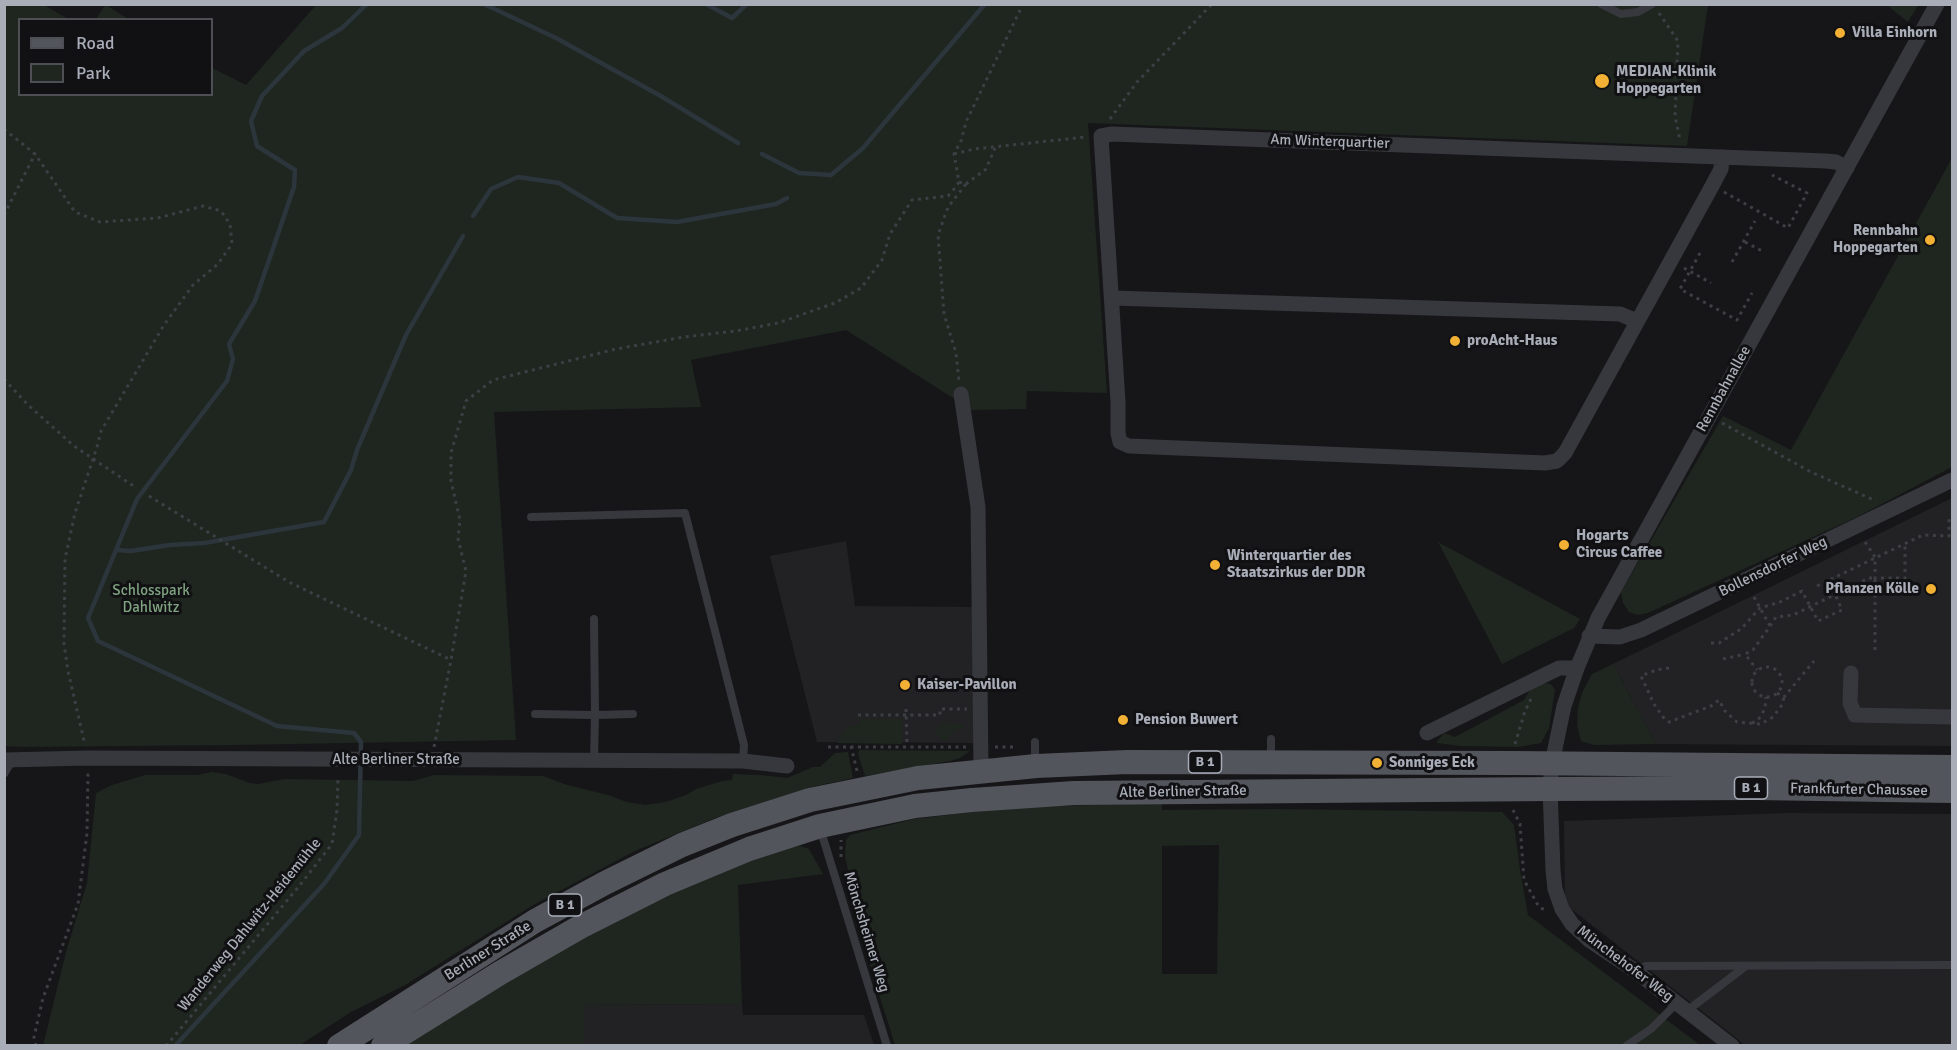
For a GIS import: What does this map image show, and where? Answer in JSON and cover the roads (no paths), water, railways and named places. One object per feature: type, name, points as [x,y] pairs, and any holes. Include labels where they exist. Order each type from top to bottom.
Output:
[{"type":"main road","name":"Alte Berliner Straße","points":[[810,800],[861,788],[981,770],[1271,751],[1552,763]]},
{"type":"main road","name":"Frankfurter Chaussee","points":[[1552,763],[1760,767],[1953,767]]},
{"type":"main road","name":"Frankfurter Chaussee","points":[[1550,789],[1754,788],[1953,791]]},
{"type":"main road","name":"Alte Berliner Straße","points":[[820,826],[915,806],[1074,793],[1550,789]]},
{"type":"main road","name":"Berliner Straße","points":[[339,1046],[535,921],[605,883],[682,845],[732,825],[810,800]]},
{"type":"main road","name":"Berliner Straße","points":[[383,1046],[579,927],[695,870],[749,849],[820,826]]},
{"type":"street","name":"Rennbahnallee","points":[[1550,789],[1552,763],[1564,706],[1589,636],[1937,4]]},
{"type":"street","name":"Am Winterquartier","points":[[1112,298],[1101,136],[1112,134],[1826,161],[1836,162],[1847,168]]},
{"type":"street","points":[[1637,321],[1620,314],[1112,298],[1120,442],[1129,446],[1545,463],[1557,461],[1564,453],[1721,170],[1722,158]]},
{"type":"street","points":[[961,394],[978,507],[981,770]]},
{"type":"street","name":"Bollensdorfer Weg","points":[[1589,636],[1620,637],[1641,630],[1953,480]]},
{"type":"street","points":[[1427,734],[1559,668],[1577,668]]},
{"type":"street","points":[[1851,673],[1850,704],[1855,715],[1953,717]]},
{"type":"street","name":"Alte Berliner Straße","points":[[7,765],[87,754],[338,759],[743,761],[788,766]]},
{"type":"street","name":"Münchehofer Weg","points":[[1550,789],[1555,890],[1562,909],[1572,924],[1589,940],[1634,970],[1732,1046]]},
{"type":"lane","points":[[1601,4],[1621,14],[1638,12],[1652,4]]},
{"type":"lane","points":[[531,517],[684,513],[744,745],[743,761]]},
{"type":"lane","points":[[594,619],[594,761]]},
{"type":"lane","points":[[535,714],[633,714]]},
{"type":"lane","points":[[1035,742],[1036,766]]},
{"type":"lane","name":"Mönchsheimer Weg","points":[[820,826],[887,1046]]},
{"type":"lane","points":[[1634,970],[1647,966],[1953,965]]},
{"type":"lane","points":[[1626,1046],[1682,1006],[1746,966]]},
{"type":"waterway","points":[[175,1046],[324,884],[359,835],[361,742],[354,733],[277,726],[98,641],[88,618],[137,499],[227,381],[233,359],[229,344],[255,301],[294,187],[295,170],[257,146],[251,121],[262,96],[304,51],[342,28],[367,4]]},
{"type":"waterway","points":[[484,4],[556,38],[659,95],[738,143]]},
{"type":"waterway","points":[[706,4],[732,18],[747,4]]},
{"type":"waterway","points":[[762,154],[799,173],[831,175],[863,148],[985,4]]},
{"type":"waterway","points":[[473,216],[491,189],[518,177],[559,183],[617,218],[677,222],[776,204],[787,198]]},
{"type":"waterway","points":[[117,550],[131,551],[204,543],[324,522],[351,470],[357,450],[406,335],[463,236]]},
{"type":"place","name":"Villa Einhorn","points":[[1840,33]]},
{"type":"place","name":"MEDIAN-Klinik Hoppegarten","points":[[1602,81]]},
{"type":"place","name":"Rennbahn Hoppegarten","points":[[1930,240]]},
{"type":"place","name":"proAcht-Haus","points":[[1455,341]]},
{"type":"place","name":"Hogarts Circus Caffee","points":[[1564,545]]},
{"type":"place","name":"Winterquartier des Staatszirkus der DDR","points":[[1215,565]]},
{"type":"place","name":"Pflanzen Kölle","points":[[1931,589]]},
{"type":"place","name":"Kaiser-Pavillon","points":[[905,685]]},
{"type":"place","name":"Pension Buwert","points":[[1123,720]]},
{"type":"place","name":"Sonniges Eck","points":[[1377,763]]},
{"type":"park label","name":"Schlosspark Dahlwitz","points":[[151,600]]}]
